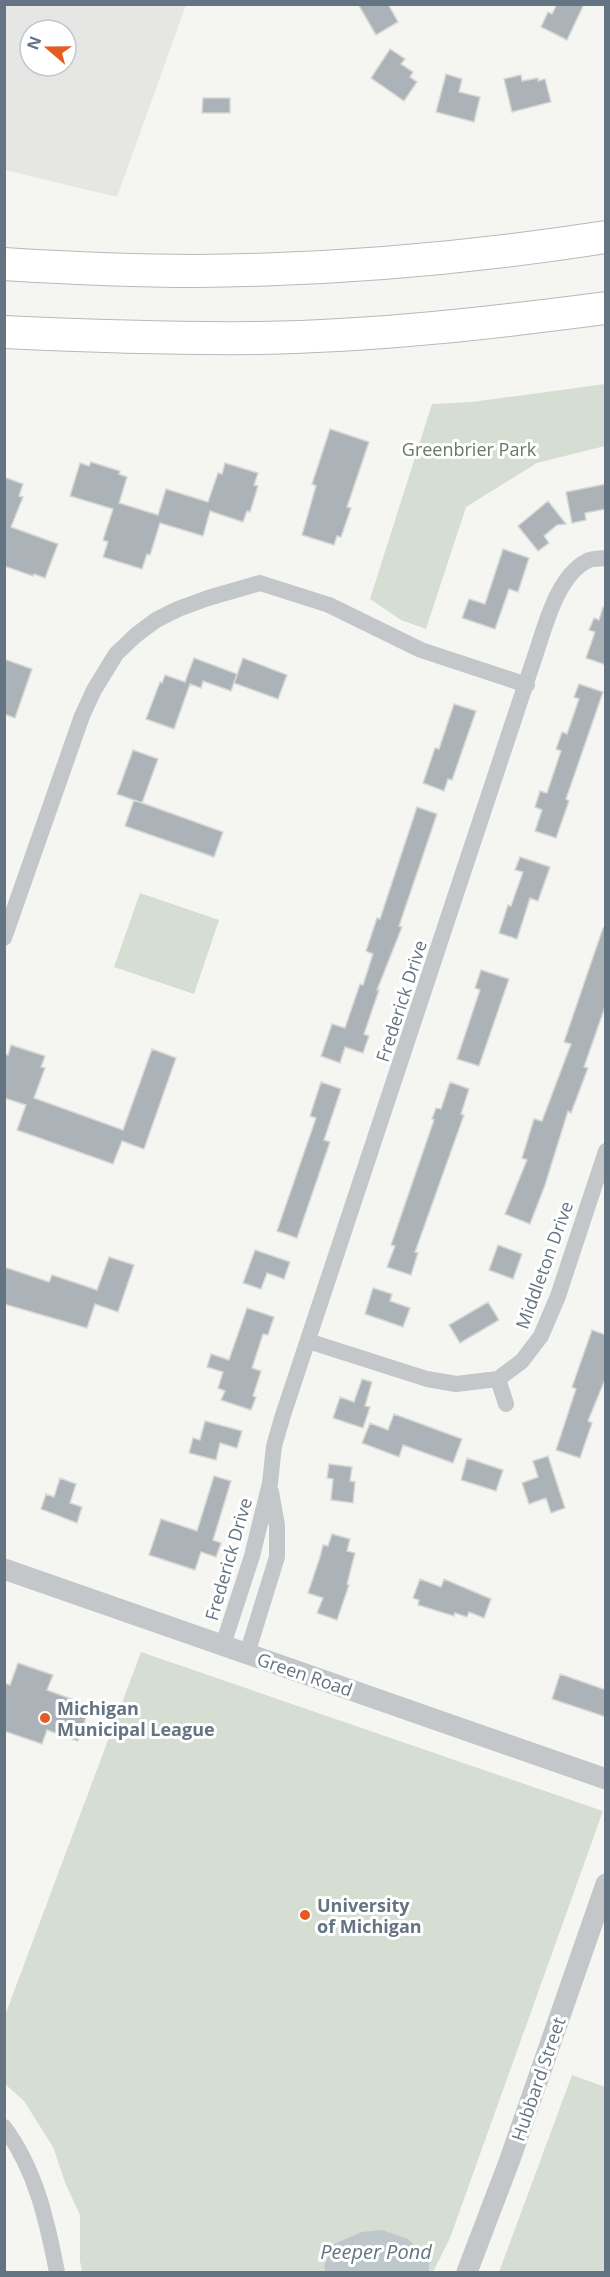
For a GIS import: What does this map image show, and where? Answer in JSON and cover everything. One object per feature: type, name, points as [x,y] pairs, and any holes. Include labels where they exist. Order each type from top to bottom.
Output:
[{"type":"highway","points":[[4,264],[184,271],[302,268],[407,261],[606,237]]},
{"type":"highway","points":[[4,332],[128,338],[261,338],[496,322],[606,308]]},
{"type":"street","name":"Frederick Drive","points":[[223,1645],[252,1556],[270,1483],[274,1446],[283,1415],[556,597],[566,580],[577,568],[589,560],[606,558]]},
{"type":"street","points":[[4,938],[82,716],[94,690],[116,654],[156,620],[208,598],[260,583],[329,604],[421,650],[527,685]]},
{"type":"street","name":"Middleton Drive","points":[[498,1379],[522,1361],[541,1336],[558,1296],[606,1151]]},
{"type":"street","points":[[308,1341],[427,1378],[456,1384],[498,1379],[506,1404]]},
{"type":"street","name":"Frederick Drive","points":[[247,1654],[277,1557],[277,1525],[270,1483]]},
{"type":"street","name":"Green Road","points":[[4,1569],[606,1779]]},
{"type":"street","name":"Hubbard Street","points":[[467,2272],[524,2119],[606,1884]]},
{"type":"street","points":[[4,2127],[26,2161],[40,2197],[57,2272]]},
{"type":"shaded area","points":[[5,4],[186,5],[117,197],[5,170]]},
{"type":"green space","name":"Greenbrier Park","points":[[605,384],[605,446],[537,463],[466,507],[426,629],[401,620],[370,599],[432,404],[472,402]]},
{"type":"green space","points":[[140,893],[219,920],[194,994],[114,967]]},
{"type":"green space","name":"University of Michigan","points":[[141,1652],[603,1811],[450,2238],[433,2272],[429,2272],[428,2261],[324,2266],[325,2272],[82,2272],[80,2215],[66,2185],[53,2147],[24,2101],[5,2084],[4,2018]]},
{"type":"green space","points":[[572,2075],[605,2087],[605,2272],[499,2272]]},
{"type":"water","name":"Peeper Pond","points":[[382,2230],[408,2239],[429,2261],[429,2272],[325,2272],[324,2266],[334,2244],[362,2232]]},
{"type":"building","points":[[358,4],[388,4],[398,22],[376,35]]},
{"type":"building","points":[[557,4],[584,4],[567,40],[541,27],[548,12],[552,14]]},
{"type":"building","points":[[390,49],[405,59],[401,64],[413,72],[410,77],[417,82],[404,101],[371,78]]},
{"type":"building","points":[[446,74],[462,79],[459,92],[480,97],[474,122],[436,112]]},
{"type":"building","points":[[521,75],[522,81],[545,79],[551,102],[512,112],[504,79]]},
{"type":"building","points":[[203,98],[230,98],[230,113],[202,113]]},
{"type":"building","points":[[330,429],[369,442],[347,507],[351,508],[341,537],[337,536],[334,545],[302,535],[316,486],[312,484]]},
{"type":"building","points":[[91,462],[120,471],[119,474],[127,477],[119,503],[158,515],[166,489],[208,502],[218,473],[222,474],[225,463],[258,473],[254,485],[258,486],[250,512],[247,511],[243,522],[210,511],[203,536],[160,523],[150,555],[147,554],[142,569],[103,557],[108,542],[103,540],[113,509],[70,496],[80,463],[89,466]]},
{"type":"building","points":[[4,477],[23,484],[19,496],[23,497],[11,527],[58,544],[45,578],[4,566]]},
{"type":"building","points":[[606,484],[606,509],[585,513],[586,520],[572,523],[566,492]]},
{"type":"building","points":[[548,501],[566,524],[557,525],[544,536],[549,543],[538,551],[518,526]]},
{"type":"building","points":[[503,549],[529,558],[518,592],[509,589],[495,629],[462,618],[469,599],[485,604]]},
{"type":"building","points":[[603,607],[606,607],[606,665],[586,658],[595,632],[589,630],[594,618],[599,620]]},
{"type":"building","points":[[194,658],[237,674],[231,691],[203,681],[201,688],[190,684],[174,729],[146,719],[160,682],[162,683],[165,675],[185,682]]},
{"type":"building","points":[[243,658],[287,675],[278,699],[234,683]]},
{"type":"building","points":[[4,659],[32,669],[15,718],[4,714]]},
{"type":"building","points":[[579,684],[603,692],[566,799],[569,801],[556,838],[535,831],[542,810],[535,807],[540,791],[547,793],[561,751],[556,749],[562,732],[567,734],[579,699],[574,697]]},
{"type":"building","points":[[454,704],[476,711],[452,780],[448,779],[444,791],[423,783],[435,748],[439,749]]},
{"type":"building","points":[[133,750],[158,759],[142,803],[117,794]]},
{"type":"building","points":[[134,800],[223,832],[214,857],[125,826]]},
{"type":"building","points":[[417,807],[437,814],[399,926],[402,927],[377,990],[379,990],[364,1034],[369,1036],[363,1053],[345,1047],[340,1063],[321,1056],[332,1024],[345,1028],[360,984],[363,985],[373,954],[366,951],[377,918],[380,919]]},
{"type":"building","points":[[520,857],[550,867],[538,901],[530,898],[517,939],[499,933],[508,905],[511,906],[523,872],[515,870]]},
{"type":"building","points":[[603,928],[606,928],[606,1004],[584,1067],[588,1068],[571,1113],[568,1111],[530,1224],[505,1214],[527,1160],[522,1158],[534,1119],[542,1121],[571,1044],[564,1042]]},
{"type":"building","points":[[481,970],[509,979],[479,1066],[457,1059],[480,990],[475,988]]},
{"type":"building","points":[[11,1045],[45,1056],[41,1067],[45,1068],[34,1098],[123,1130],[152,1049],[176,1058],[144,1149],[122,1141],[113,1164],[17,1130],[26,1105],[4,1098],[4,1054],[8,1055]]},
{"type":"building","points":[[321,1082],[341,1089],[324,1140],[330,1142],[297,1238],[277,1231],[316,1118],[310,1116]]},
{"type":"building","points":[[450,1082],[469,1089],[461,1114],[464,1115],[415,1252],[418,1253],[411,1275],[387,1267],[395,1246],[391,1245],[434,1120],[432,1119],[436,1108],[441,1109]]},
{"type":"building","points":[[498,1245],[522,1254],[513,1279],[489,1270]]},
{"type":"building","points":[[255,1250],[290,1262],[284,1279],[267,1273],[261,1289],[243,1283]]},
{"type":"building","points":[[109,1257],[134,1265],[118,1312],[95,1304],[87,1328],[4,1304],[4,1267],[49,1282],[52,1275],[97,1290]]},
{"type":"building","points":[[373,1288],[392,1294],[390,1301],[410,1308],[403,1327],[365,1314]]},
{"type":"building","points":[[488,1302],[499,1320],[460,1343],[449,1325]]},
{"type":"building","points":[[247,1308],[274,1317],[268,1335],[263,1334],[252,1368],[261,1371],[251,1410],[221,1400],[225,1391],[218,1388],[223,1372],[207,1367],[211,1354],[229,1360]]},
{"type":"building","points":[[592,1330],[606,1335],[606,1377],[588,1421],[592,1423],[580,1458],[556,1450],[576,1389],[572,1387]]},
{"type":"building","points":[[362,1379],[372,1382],[365,1406],[370,1407],[363,1428],[333,1418],[340,1397],[354,1402]]},
{"type":"building","points":[[394,1414],[462,1439],[453,1463],[403,1445],[399,1457],[362,1443],[370,1423],[388,1430]]},
{"type":"building","points":[[205,1421],[242,1431],[237,1448],[220,1443],[216,1460],[189,1453],[193,1438],[200,1440]]},
{"type":"building","points":[[548,1456],[565,1508],[551,1513],[546,1498],[529,1504],[522,1483],[538,1477],[533,1461]]},
{"type":"building","points":[[467,1458],[503,1470],[496,1491],[461,1480]]},
{"type":"building","points":[[329,1464],[352,1467],[350,1481],[355,1482],[353,1503],[331,1500],[333,1479],[327,1478]]},
{"type":"building","points":[[214,1476],[231,1481],[213,1540],[221,1543],[216,1557],[201,1552],[195,1570],[149,1555],[161,1519],[197,1531]]},
{"type":"building","points":[[60,1478],[76,1484],[70,1503],[82,1507],[77,1523],[41,1509],[46,1494],[54,1497]]},
{"type":"building","points":[[332,1534],[350,1539],[347,1551],[355,1553],[347,1584],[349,1585],[337,1620],[317,1613],[323,1598],[308,1593],[323,1545],[328,1546]]},
{"type":"building","points":[[420,1579],[441,1587],[444,1579],[491,1599],[484,1618],[469,1612],[467,1617],[455,1613],[454,1616],[418,1605],[419,1600],[413,1598]]},
{"type":"building","name":"Michigan Municipal League","points":[[18,1663],[53,1675],[47,1690],[90,1706],[78,1741],[47,1730],[42,1744],[4,1731],[4,1683],[10,1685]]},
{"type":"building","points":[[560,1674],[606,1690],[606,1717],[552,1699]]},
{"type":"place","name":"Michigan Municipal League","points":[[45,1718]]},
{"type":"place","name":"University of Michigan","points":[[305,1915]]}]
